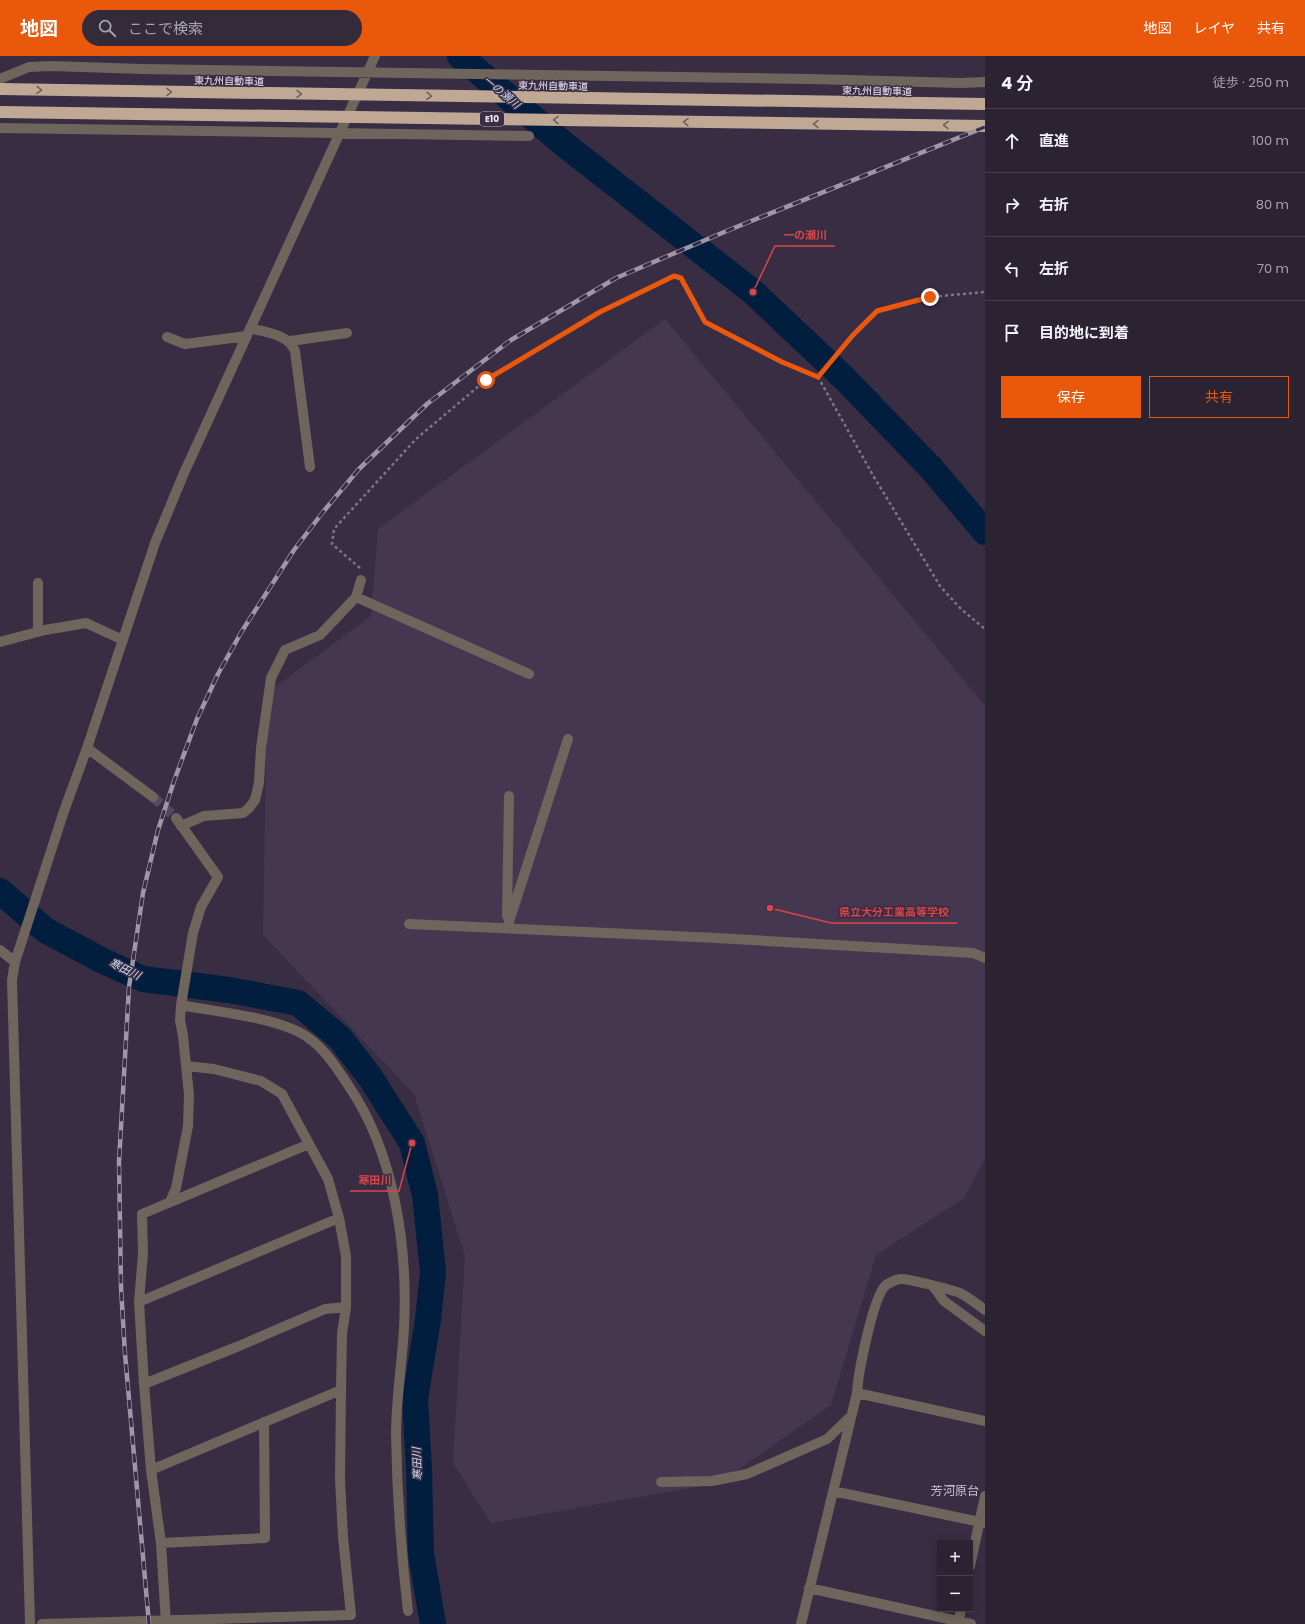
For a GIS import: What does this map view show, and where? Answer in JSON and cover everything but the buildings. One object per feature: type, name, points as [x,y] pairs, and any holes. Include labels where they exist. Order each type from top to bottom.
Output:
[{"type":"highway","name":"東九州自動車道","points":[[0,89],[985,104]]},
{"type":"highway","name":"E10","points":[[0,112],[985,126]]},
{"type":"street","points":[[30,1624],[12,980],[16,957],[155,543],[184,473],[376,56]]},
{"type":"street","points":[[0,79],[29,68],[51,66],[368,73],[810,79],[961,83],[985,82]]},
{"type":"street","points":[[0,128],[529,136]]},
{"type":"street","points":[[167,337],[185,344],[249,332],[284,338],[290,341],[347,333]]},
{"type":"street","points":[[290,341],[297,356],[310,467]]},
{"type":"street","points":[[170,1202],[176,1188],[188,1126],[189,1095],[180,1020],[181,1005],[195,927],[201,907],[218,877],[178,822],[204,816],[243,813],[249,808],[255,800],[259,783],[261,748],[271,678],[286,650],[320,635],[356,597],[361,580]]},
{"type":"street","points":[[38,583],[38,632]]},
{"type":"street","points":[[356,597],[529,674]]},
{"type":"street","points":[[0,642],[38,632],[86,623],[123,640]]},
{"type":"street","points":[[507,928],[568,739]]},
{"type":"street","points":[[87,748],[153,797]]},
{"type":"street","points":[[507,928],[509,796]]},
{"type":"street","points":[[409,924],[973,953],[985,958]]},
{"type":"street","points":[[0,950],[16,957]]},
{"type":"street","points":[[181,1005],[253,1018],[281,1025],[300,1033],[327,1054],[332,1060],[354,1092],[380,1147],[400,1232],[404,1280],[404,1330],[396,1434],[398,1496],[408,1611]]},
{"type":"street","points":[[42,1624],[328,1620],[351,1615],[343,1537],[340,1478],[342,1334],[346,1307],[346,1256],[339,1218],[328,1179],[282,1094],[261,1080],[214,1069],[186,1066]]},
{"type":"street","points":[[166,1622],[161,1542],[151,1470],[139,1302],[143,1253],[142,1214],[309,1144]]},
{"type":"street","points":[[139,1302],[339,1218]]},
{"type":"street","points":[[801,1624],[857,1393],[858,1376],[863,1352],[876,1306],[885,1286],[900,1279],[959,1292],[985,1310]]},
{"type":"street","points":[[933,1286],[944,1301],[985,1331]]},
{"type":"street","points":[[144,1384],[226,1352],[325,1309],[346,1307]]},
{"type":"street","points":[[151,1470],[341,1390]]},
{"type":"street","points":[[857,1393],[985,1421]]},
{"type":"street","points":[[661,1482],[712,1481],[747,1474],[827,1439],[851,1416]]},
{"type":"street","points":[[161,1542],[264,1538],[264,1422]]},
{"type":"street","points":[[833,1491],[982,1523]]},
{"type":"street","points":[[973,1555],[982,1523],[985,1496]]},
{"type":"street","points":[[809,1588],[958,1623],[971,1624]]},
{"type":"street","points":[[958,1623],[960,1612]]},
{"type":"path","points":[[361,580],[360,568],[332,544],[334,529],[416,440],[486,380],[600,312],[674,276],[681,278],[705,322],[782,362],[818,377],[874,477],[940,586],[961,609],[985,629]]},
{"type":"path","points":[[818,377],[853,335],[877,311],[930,297],[985,292]]},
{"type":"shaded area","points":[[665,319],[985,706],[985,1158],[964,1198],[876,1255],[831,1405],[719,1483],[491,1523],[453,1463],[465,1256],[414,1094],[263,935],[267,693],[371,616],[378,529]]},
{"type":"waterway","name":"一の瀬川","points":[[460,56],[565,145],[753,292],[844,378],[931,468],[985,532]]},
{"type":"waterway","name":"寒田川","points":[[0,891],[45,930],[103,961],[143,979],[229,990],[298,1003],[340,1038],[370,1077],[412,1143],[425,1195],[433,1272],[428,1320],[415,1399],[419,1469],[421,1554],[433,1624]]},
{"type":"tunnel","points":[[153,797],[176,818]]},
{"type":"railway","points":[[149,1624],[125,1354],[121,1287],[119,1162],[129,987],[143,893],[158,830],[197,719],[218,674],[242,631],[294,550],[359,469],[427,404],[511,340],[616,278],[729,230],[985,127]]},
{"type":"place","name":"一の瀬川","points":[[753,292]]},
{"type":"place","name":"県立大分工業高等学校","points":[[770,908]]},
{"type":"place","name":"寒田川","points":[[412,1143]]},
{"type":"district","name":"芳河原台","points":[[955,1490]]},
{"type":"route","points":[[486,380],[600,312],[674,276],[681,278],[705,322],[782,362],[818,377],[853,335],[877,311],[930,297]]}]
